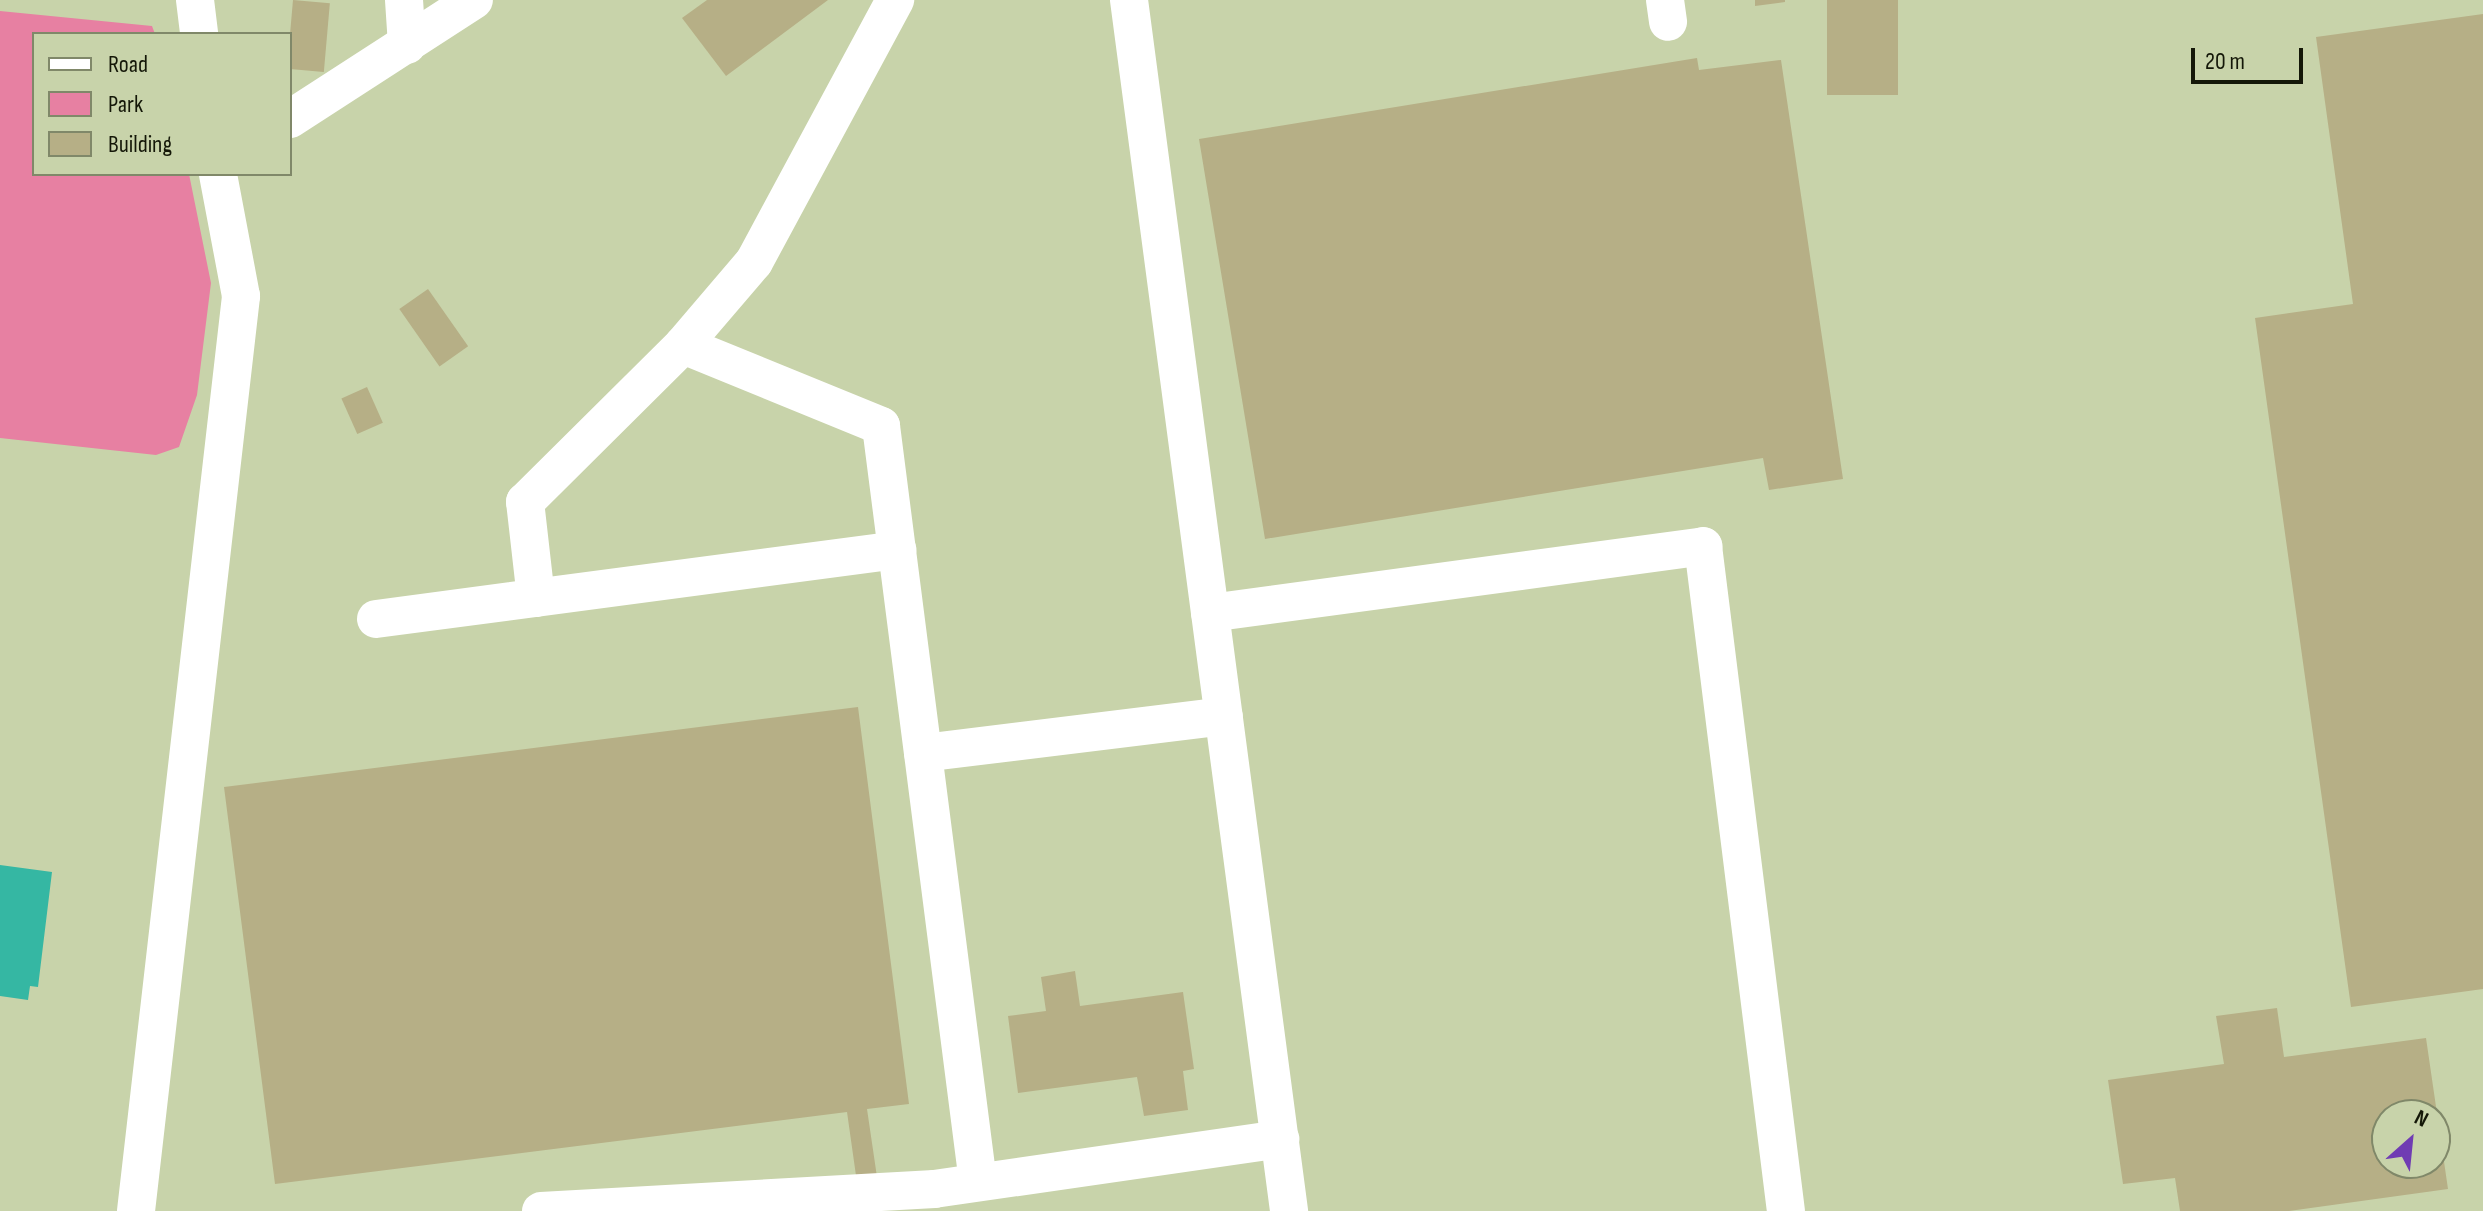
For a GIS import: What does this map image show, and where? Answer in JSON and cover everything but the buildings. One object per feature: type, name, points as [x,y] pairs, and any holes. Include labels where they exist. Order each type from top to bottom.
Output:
[{"type":"lane","points":[[195,0],[199,32]]},
{"type":"lane","points":[[404,0],[407,45]]},
{"type":"lane","points":[[292,118],[474,0]]},
{"type":"lane","points":[[536,598],[525,502],[683,345],[754,262],[895,0]]},
{"type":"lane","points":[[1129,0],[1289,1211]]},
{"type":"lane","points":[[136,1211],[241,296],[218,176]]},
{"type":"lane","points":[[683,345],[881,426],[978,1182]]},
{"type":"lane","points":[[1210,613],[1703,546],[1786,1211]]},
{"type":"lane","points":[[376,619],[897,550]]},
{"type":"lane","points":[[923,753],[1224,716]]},
{"type":"lane","points":[[541,1211],[934,1189],[1280,1139]]},
{"type":"green space","points":[[0,11],[152,26],[154,32],[32,32],[32,176],[189,176],[211,283],[197,395],[179,447],[156,455],[0,438]]},
{"type":"water","points":[[0,865],[52,872],[38,987],[30,986],[28,1000],[0,996]]}]
